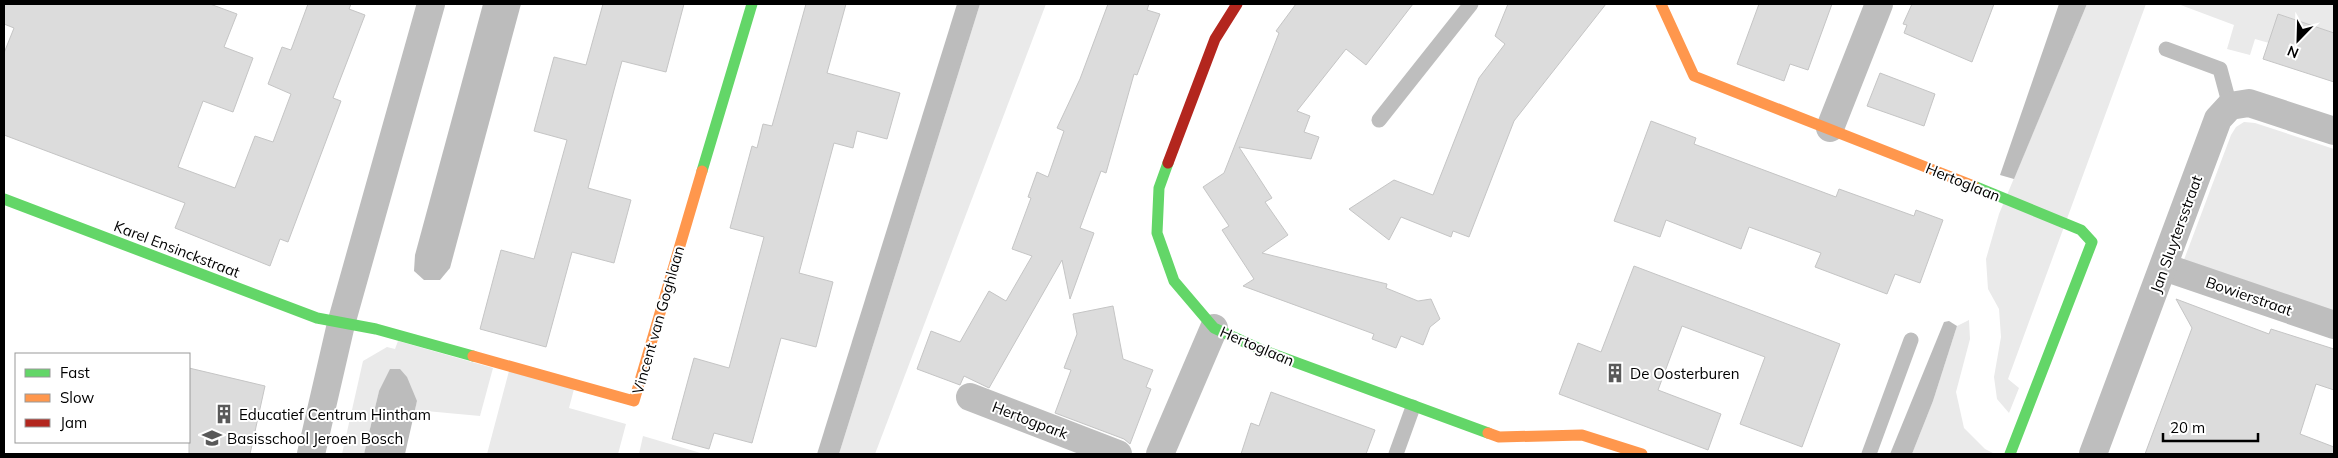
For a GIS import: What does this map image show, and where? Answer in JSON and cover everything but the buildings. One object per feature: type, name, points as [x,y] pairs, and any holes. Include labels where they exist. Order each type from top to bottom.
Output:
[{"type":"street","points":[[311,454],[340,324],[431,4]]},
{"type":"street","name":"Vincent van Goghlaan","points":[[340,324],[376,328],[634,401],[752,4]]},
{"type":"street","name":"Hertoglaan","points":[[1237,4],[1215,39],[1159,188],[1157,233],[1174,281],[1214,328],[1262,350],[1413,407],[1499,436],[1582,435],[1642,454]]},
{"type":"street","name":"Hertoglaan","points":[[1661,4],[1694,76],[1830,128],[2081,230],[2092,242],[2010,454]]},
{"type":"street","points":[[1830,128],[1879,4]]},
{"type":"street","points":[[2230,106],[2249,103],[2334,131]]},
{"type":"street","name":"Jan Sluytersstraat","points":[[2093,454],[2218,119],[2230,106]]},
{"type":"street","name":"Karel Ensinckstraat","points":[[4,199],[317,318],[340,324]]},
{"type":"street","name":"Bowierstraat","points":[[2164,267],[2334,325]]},
{"type":"street","points":[[1160,454],[1214,328]]},
{"type":"street","name":"Hertogpark","points":[[970,397],[1118,454]]},
{"type":"lane","points":[[1378,120],[1471,4]]},
{"type":"lane","points":[[2166,49],[2220,69],[2230,106]]},
{"type":"lane","points":[[1869,454],[1911,340]]},
{"type":"lane","points":[[1396,454],[1413,407]]},
{"type":"shaded area","points":[[483,4],[521,4],[450,268],[440,280],[424,280],[414,271],[415,255]]},
{"type":"shaded area","points":[[957,4],[980,4],[839,454],[817,454]]},
{"type":"shaded area","points":[[980,4],[1046,4],[875,454],[839,454]]},
{"type":"shaded area","points":[[2059,4],[2087,4],[2014,179],[2000,175]]},
{"type":"shaded area","points":[[2087,4],[2146,4],[2008,379],[2019,388],[2009,413],[1997,399],[1994,377],[2001,337],[1999,309],[1988,289],[1986,259],[1999,214]]},
{"type":"shaded area","points":[[2178,4],[2334,4],[2334,33],[2278,14],[2269,43],[2255,39],[2250,55],[2227,49],[2234,25]]},
{"type":"shaded area","points":[[2244,122],[2255,123],[2334,149],[2334,315],[2182,265],[2231,135],[2236,127]]},
{"type":"shaded area","points":[[1969,320],[1970,339],[1956,392],[1964,428],[1985,449],[1995,454],[1912,454],[1933,401],[1957,326]]},
{"type":"shaded area","points":[[1949,321],[1957,326],[1933,401],[1912,454],[1890,454],[1944,322]]},
{"type":"shaded area","points":[[398,341],[493,368],[480,416],[415,410],[417,401],[379,391],[364,454],[342,454],[363,361],[387,347],[395,349]]},
{"type":"shaded area","points":[[390,369],[400,369],[407,377],[417,401],[405,454],[364,454],[379,391]]},
{"type":"shaded area","points":[[509,371],[574,389],[569,408],[626,424],[618,454],[487,454]]},
{"type":"shaded area","points":[[643,436],[704,454],[639,454]]},
{"type":"traffic: fast","points":[[702,171],[752,4]]},
{"type":"traffic: fast","points":[[1168,163],[1159,188],[1157,233],[1174,281],[1214,328],[1262,350],[1488,433]]},
{"type":"traffic: fast","points":[[1974,186],[2081,230],[2092,242],[2010,454]]},
{"type":"traffic: fast","points":[[4,199],[317,318],[376,329],[473,356]]},
{"type":"traffic: slow","points":[[1661,4],[1694,76],[1974,186]]},
{"type":"traffic: slow","points":[[473,356],[634,401],[702,171]]},
{"type":"traffic: slow","points":[[1488,433],[1499,437],[1582,435],[1642,454]]},
{"type":"traffic: jam","points":[[1168,163],[1215,39],[1237,4]]},
{"type":"place","name":"De Oosterburen","points":[[1615,373]]},
{"type":"place","name":"Educatief Centrum Hintham","points":[[224,414]]},
{"type":"place","name":"Basisschool Jeroen Bosch","points":[[212,438]]}]
